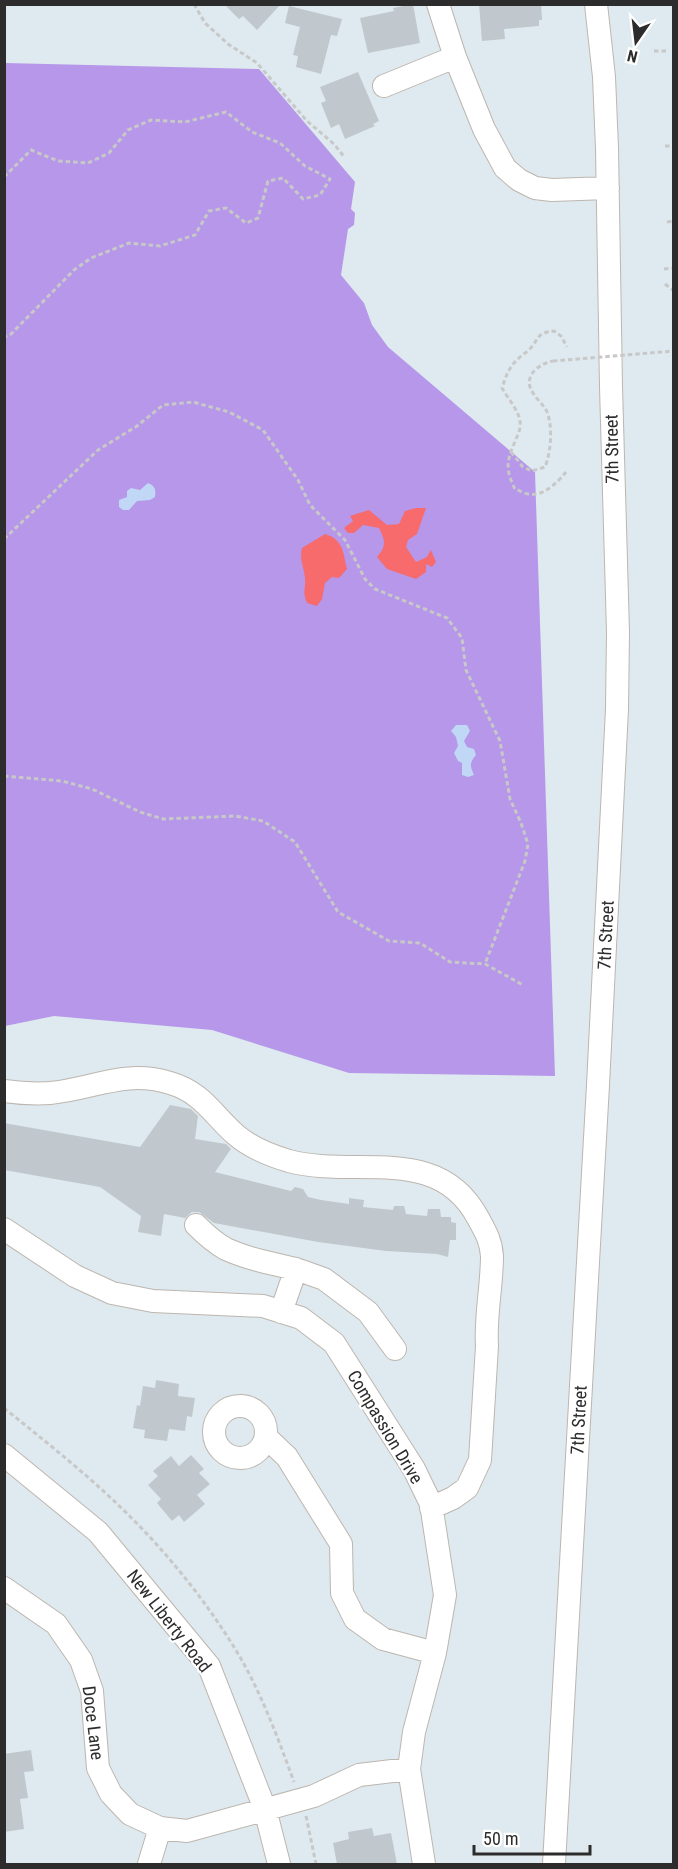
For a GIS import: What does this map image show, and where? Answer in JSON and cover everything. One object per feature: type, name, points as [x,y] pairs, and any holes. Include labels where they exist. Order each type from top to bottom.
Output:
[{"type":"street","points":[[438,4],[455,57],[484,129],[505,168],[519,180],[535,188],[552,190],[608,188]]},
{"type":"street","name":"7th Street","points":[[554,1864],[617,709],[618,633],[608,188],[604,77],[596,4]]},
{"type":"street","points":[[384,86],[455,57]]},
{"type":"street","points":[[4,1091],[49,1093],[91,1086],[120,1078],[146,1077],[186,1089],[200,1097],[239,1138],[276,1156],[290,1161],[320,1165],[414,1170],[440,1178],[465,1197],[488,1234],[492,1254],[480,1460],[467,1488],[453,1498],[431,1508]]},
{"type":"street","points":[[196,1225],[226,1249],[324,1279],[368,1312],[394,1349]]},
{"type":"street","name":"Compassion Drive","points":[[4,1229],[75,1276],[112,1293],[153,1301],[263,1306],[301,1318],[334,1343],[414,1469],[431,1504],[445,1595],[435,1653],[414,1732],[409,1768],[424,1864]]},
{"type":"street","points":[[282,1312],[296,1269]]},
{"type":"street","points":[[266,1437],[287,1457],[341,1544],[342,1593],[355,1619],[383,1639],[435,1653]]},
{"type":"street","name":"New Liberty Road","points":[[4,1455],[98,1532],[209,1666],[265,1809],[279,1864]]},
{"type":"street","name":"Doce Lane","points":[[4,1588],[56,1624],[81,1660],[92,1691],[98,1767],[111,1794],[130,1814],[160,1828],[187,1831],[314,1796],[359,1775],[409,1768]]},
{"type":"street","points":[[148,1864],[160,1828]]},
{"type":"path","points":[[194,4],[205,23],[228,44],[257,63],[307,121],[334,144],[345,158]]},
{"type":"path","points":[[654,51],[668,51]]},
{"type":"path","points":[[4,177],[31,150],[58,161],[88,163],[109,153],[128,130],[151,120],[185,122],[226,112],[252,132],[280,143],[305,166],[330,179],[320,195],[303,199],[283,178],[268,181],[258,218],[246,223],[226,208],[208,211],[195,235],[160,246],[129,243],[91,258],[74,270],[10,335],[4,337]]},
{"type":"path","points":[[665,146],[674,146]]},
{"type":"path","points":[[667,222],[674,221]]},
{"type":"path","points":[[664,268],[674,268]]},
{"type":"path","points":[[665,284],[674,291]]},
{"type":"path","points":[[566,472],[558,482],[546,490],[530,495],[515,489],[507,474],[511,452],[521,425],[518,412],[502,388],[512,364],[530,349],[543,332],[554,331],[561,336],[567,347]]},
{"type":"path","points":[[511,452],[523,467],[532,471],[544,467],[549,455],[550,436],[547,411],[531,391],[530,377],[534,369],[545,362],[674,351]]},
{"type":"path","points":[[4,539],[98,450],[137,426],[163,405],[193,402],[229,412],[263,429],[298,480],[310,505],[345,540],[365,579],[375,589],[447,618],[462,638],[466,670],[500,741],[510,799],[528,843],[525,861],[485,964]]},
{"type":"path","points":[[4,776],[62,781],[92,789],[140,812],[163,819],[235,816],[263,822],[295,842],[338,912],[389,941],[420,943],[450,962],[485,964],[523,985]]},
{"type":"shaded area","points":[[5,63],[259,69],[355,182],[351,209],[355,213],[354,225],[348,229],[341,275],[364,303],[372,325],[388,347],[535,472],[555,1076],[349,1073],[212,1030],[54,1016],[5,1026]]},
{"type":"shaded area","points":[[426,508],[417,534],[408,540],[406,547],[416,562],[427,557],[431,550],[436,562],[432,567],[426,564],[426,572],[416,579],[387,569],[377,557],[384,543],[379,528],[363,525],[354,533],[348,533],[344,528],[353,521],[350,516],[369,510],[387,525],[399,524],[405,511]]},
{"type":"shaded area","points":[[325,534],[339,543],[347,569],[339,578],[332,577],[325,583],[322,599],[317,606],[307,603],[304,593],[305,578],[301,552],[302,548]]},
{"type":"sand","points":[[148,483],[155,488],[155,497],[150,500],[137,501],[129,510],[119,507],[119,500],[127,497],[127,491],[131,488],[140,490]]},
{"type":"sand","points":[[456,725],[467,725],[470,731],[464,741],[467,747],[474,749],[476,755],[471,765],[474,775],[468,777],[462,775],[462,763],[458,761],[454,753],[458,746],[456,737],[451,731]]},
{"type":"building","points":[[224,4],[281,4],[257,30],[243,16],[239,19]]},
{"type":"building","points":[[413,4],[420,43],[368,53],[360,18],[394,11],[393,8]]},
{"type":"building","points":[[479,4],[541,4],[542,20],[539,20],[539,26],[504,29],[505,39],[482,41]]},
{"type":"building","points":[[289,6],[342,19],[337,36],[331,35],[321,74],[296,67],[298,56],[293,55],[300,27],[285,23]]},
{"type":"building","points":[[358,72],[379,121],[373,124],[375,126],[345,139],[339,124],[331,128],[321,103],[326,101],[320,87]]},
{"type":"building","points":[[170,1105],[191,1109],[198,1116],[195,1139],[226,1144],[231,1149],[215,1172],[291,1191],[295,1187],[303,1189],[308,1197],[321,1200],[349,1204],[349,1198],[364,1200],[363,1207],[393,1210],[394,1206],[404,1206],[406,1214],[427,1216],[428,1209],[440,1209],[441,1217],[451,1217],[451,1222],[456,1223],[456,1240],[450,1240],[448,1257],[318,1242],[214,1223],[199,1212],[192,1212],[185,1218],[164,1214],[161,1236],[138,1232],[141,1216],[100,1187],[4,1170],[4,1123],[140,1147]]},
{"type":"building","points":[[156,1380],[179,1384],[178,1396],[195,1398],[192,1417],[187,1416],[185,1431],[169,1429],[167,1441],[144,1438],[145,1430],[133,1428],[143,1386],[155,1388]]},
{"type":"building","points":[[191,1455],[204,1469],[199,1473],[210,1484],[197,1495],[205,1504],[184,1522],[179,1515],[172,1521],[157,1503],[161,1499],[148,1485],[158,1476],[153,1471],[171,1456],[179,1466]]},
{"type":"building","points":[[31,1750],[34,1771],[24,1772],[28,1798],[20,1799],[24,1829],[4,1832],[4,1754]]},
{"type":"building","points":[[372,1828],[374,1836],[391,1833],[397,1864],[337,1864],[333,1843],[349,1839],[348,1832]]}]
